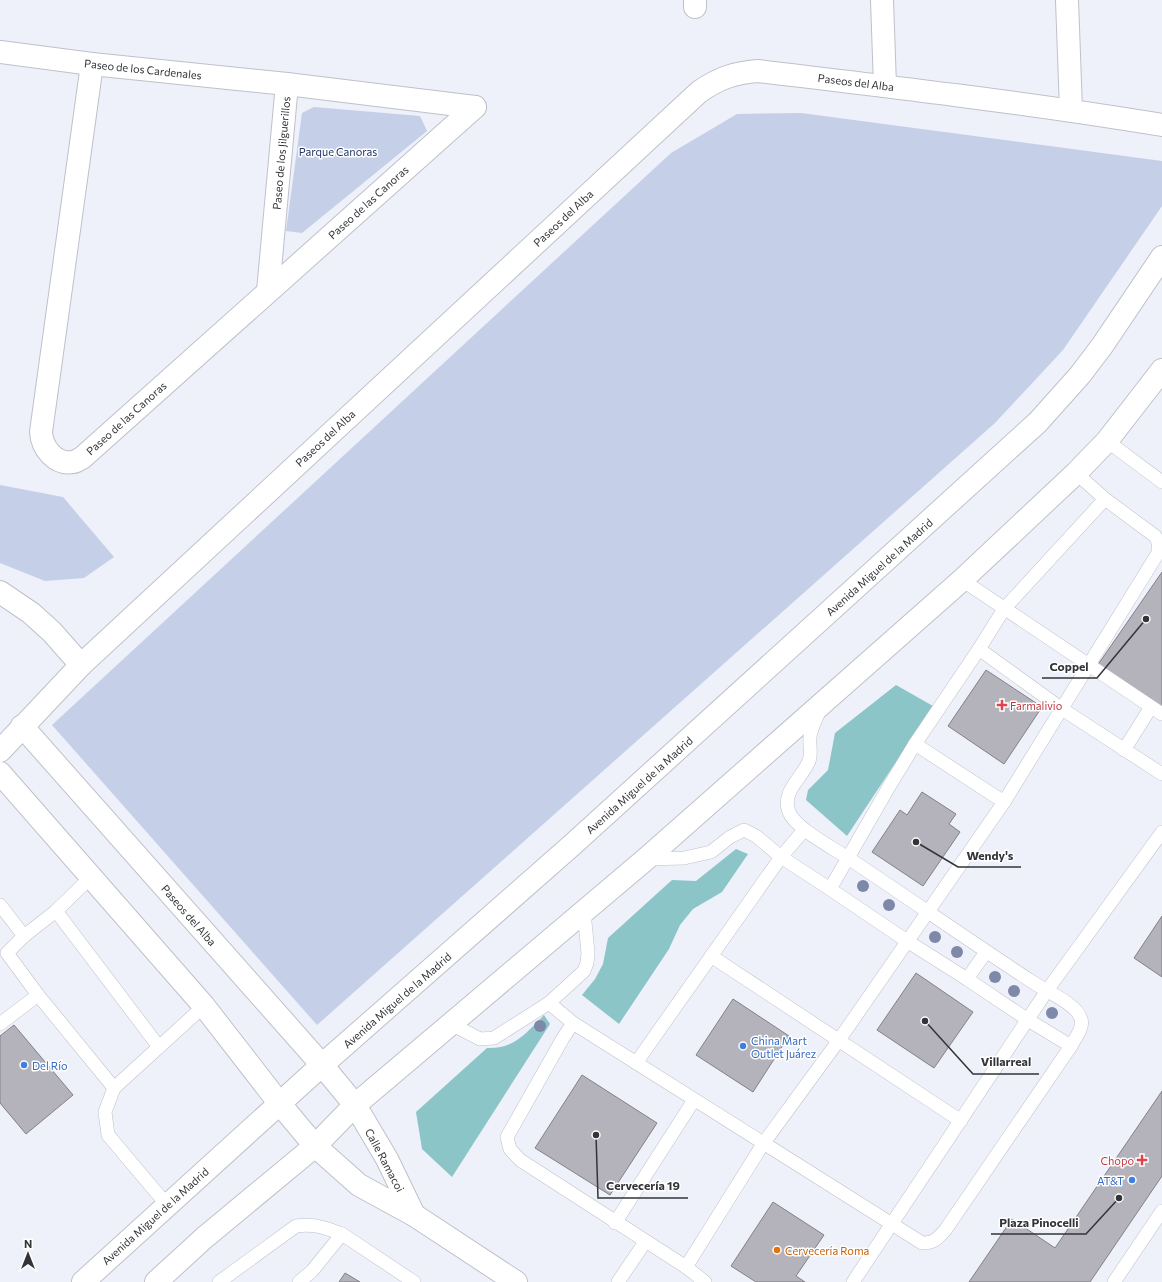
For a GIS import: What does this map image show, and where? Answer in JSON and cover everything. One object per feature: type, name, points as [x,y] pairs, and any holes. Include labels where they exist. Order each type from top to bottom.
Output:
[{"type":"street","points":[[882,0],[885,86]]},
{"type":"street","points":[[1067,0],[1071,110]]},
{"type":"street","name":"Paseo de los Cardenales","points":[[0,52],[92,64],[287,84]]},
{"type":"street","name":"Paseo de las Canoras","points":[[92,64],[41,432],[42,440],[50,454],[66,462],[74,462],[82,458],[475,107]]},
{"type":"street","name":"Paseos del Alba","points":[[0,751],[81,665],[699,92],[713,82],[726,76],[742,72],[758,71],[1071,110],[1162,125]]},
{"type":"street","name":"Paseo de los Jilguerillos","points":[[268,291],[287,84],[475,107]]},
{"type":"street","name":"Avenida Miguel de la Madrid","points":[[83,1282],[167,1204],[322,1065],[572,846],[1038,422],[1076,380],[1102,346],[1162,257]]},
{"type":"street","points":[[156,1282],[204,1238],[315,1146],[355,1105],[646,859],[962,580],[1076,473],[1107,441],[1162,370]]},
{"type":"street","points":[[0,592],[31,613],[52,632],[81,665]]},
{"type":"street","name":"Paseos del Alba","points":[[22,726],[322,1065],[355,1105]]},
{"type":"street","points":[[0,773],[204,1006],[280,1104],[315,1146]]},
{"type":"street","name":"Calle Ramacoi","points":[[355,1105],[387,1159],[414,1215]]},
{"type":"street","name":"Calle Ramacoi","points":[[315,1146],[359,1184],[414,1215],[516,1282]]},
{"type":"lane","points":[[1107,441],[1161,480]]},
{"type":"lane","points":[[686,1267],[763,1144],[839,1040],[1004,802],[1158,553],[1159,546],[1155,536],[1105,499],[1076,473]]},
{"type":"lane","points":[[830,888],[915,744],[1004,609],[1105,499]]},
{"type":"lane","points":[[962,580],[1157,710],[1124,750]]},
{"type":"lane","points":[[979,649],[1062,709],[1162,774]]},
{"type":"lane","points":[[549,1003],[573,1023],[922,1243],[931,1243],[940,1237],[1070,1046],[1081,1028],[1082,1019],[1071,1005],[1046,992],[848,858],[804,830],[789,813],[786,802],[790,791],[810,760],[810,737],[822,704]]},
{"type":"lane","points":[[915,744],[1004,802]]},
{"type":"lane","points":[[646,859],[684,858],[711,852],[730,837],[744,830],[756,836],[781,857],[830,888],[907,941],[1070,1046]]},
{"type":"lane","points":[[636,1063],[781,857],[804,830]]},
{"type":"lane","points":[[853,1282],[1046,992],[1162,832]]},
{"type":"lane","points":[[91,877],[56,911],[24,936],[3,956],[38,995],[114,1088]]},
{"type":"lane","points":[[0,906],[24,936]]},
{"type":"lane","points":[[56,911],[159,1047]]},
{"type":"lane","points":[[451,1024],[480,1039],[494,1038],[549,1003],[584,971],[586,967],[588,953],[584,912]]},
{"type":"lane","points":[[967,979],[986,952]]},
{"type":"lane","points":[[711,956],[961,1121]]},
{"type":"lane","points":[[0,1024],[38,995]]},
{"type":"lane","points":[[167,1204],[108,1135],[105,1112],[114,1088],[204,1006]]},
{"type":"lane","points":[[573,1023],[562,1038],[507,1137],[510,1149],[520,1160],[615,1223],[686,1267],[705,1282]]},
{"type":"lane","points":[[615,1223],[694,1100]]},
{"type":"lane","points":[[1114,1282],[1162,1211]]},
{"type":"lane","points":[[220,1282],[296,1226],[306,1224],[317,1225],[342,1234],[414,1282]]},
{"type":"lane","points":[[299,1282],[312,1271],[342,1234]]},
{"type":"lane","points":[[618,1282],[645,1242]]},
{"type":"green space","name":"Parque Canoras","points":[[314,107],[420,116],[427,131],[302,233],[286,231],[302,113]]},
{"type":"green space","points":[[801,113],[1162,161],[1162,206],[1063,350],[995,423],[317,1025],[52,725],[671,153],[737,114]]},
{"type":"green space","points":[[0,485],[63,497],[114,557],[84,578],[45,581],[0,563]]},
{"type":"shaded area","points":[[896,685],[933,706],[847,836],[806,800],[808,790],[828,770],[835,733]]},
{"type":"shaded area","points":[[736,849],[748,854],[722,892],[693,909],[680,925],[669,949],[619,1024],[582,995],[595,979],[603,964],[608,938],[672,880],[696,881]]},
{"type":"shaded area","points":[[544,1015],[550,1024],[452,1177],[422,1149],[416,1112],[487,1048],[497,1048],[513,1043],[525,1034]]},
{"type":"building","points":[[1162,572],[1162,710],[1097,666]]},
{"type":"building","points":[[986,670],[1042,707],[1004,764],[948,726]]},
{"type":"building","points":[[922,792],[956,814],[949,824],[960,832],[923,886],[872,852],[900,810],[907,815]]},
{"type":"building","points":[[1162,916],[1162,977],[1134,958]]},
{"type":"building","points":[[916,973],[973,1012],[934,1068],[877,1030]]},
{"type":"building","name":"China Mart Outlet Juárez","points":[[733,999],[789,1036],[753,1092],[696,1055]]},
{"type":"building","name":"Del Río","points":[[14,1025],[73,1095],[26,1134],[0,1103],[0,1036]]},
{"type":"building","points":[[582,1075],[657,1123],[610,1195],[535,1148]]},
{"type":"building","points":[[1162,1091],[1162,1176],[1090,1282],[969,1282],[1012,1219],[1055,1248]]},
{"type":"building","name":"Cervecería Roma","points":[[773,1202],[824,1235],[796,1276],[805,1282],[756,1282],[731,1266]]},
{"type":"building","points":[[345,1273],[360,1282],[339,1282]]},
{"type":"place","name":"Coppel","points":[[1146,619]]},
{"type":"place","name":"Farmalivio","points":[[1002,705]]},
{"type":"place","name":"Wendy's","points":[[916,842]]},
{"type":"place","name":"Villarreal","points":[[925,1021]]},
{"type":"place","name":"China Mart Outlet Juárez","points":[[743,1046]]},
{"type":"place","name":"Del Río","points":[[24,1065]]},
{"type":"place","name":"Cervecería 19","points":[[596,1135]]},
{"type":"place","name":"Chopo","points":[[1142,1160]]},
{"type":"place","name":"AT&T","points":[[1132,1180]]},
{"type":"place","name":"Plaza Pinocelli","points":[[1119,1198]]},
{"type":"place","name":"Cervecería Roma","points":[[777,1250]]}]
